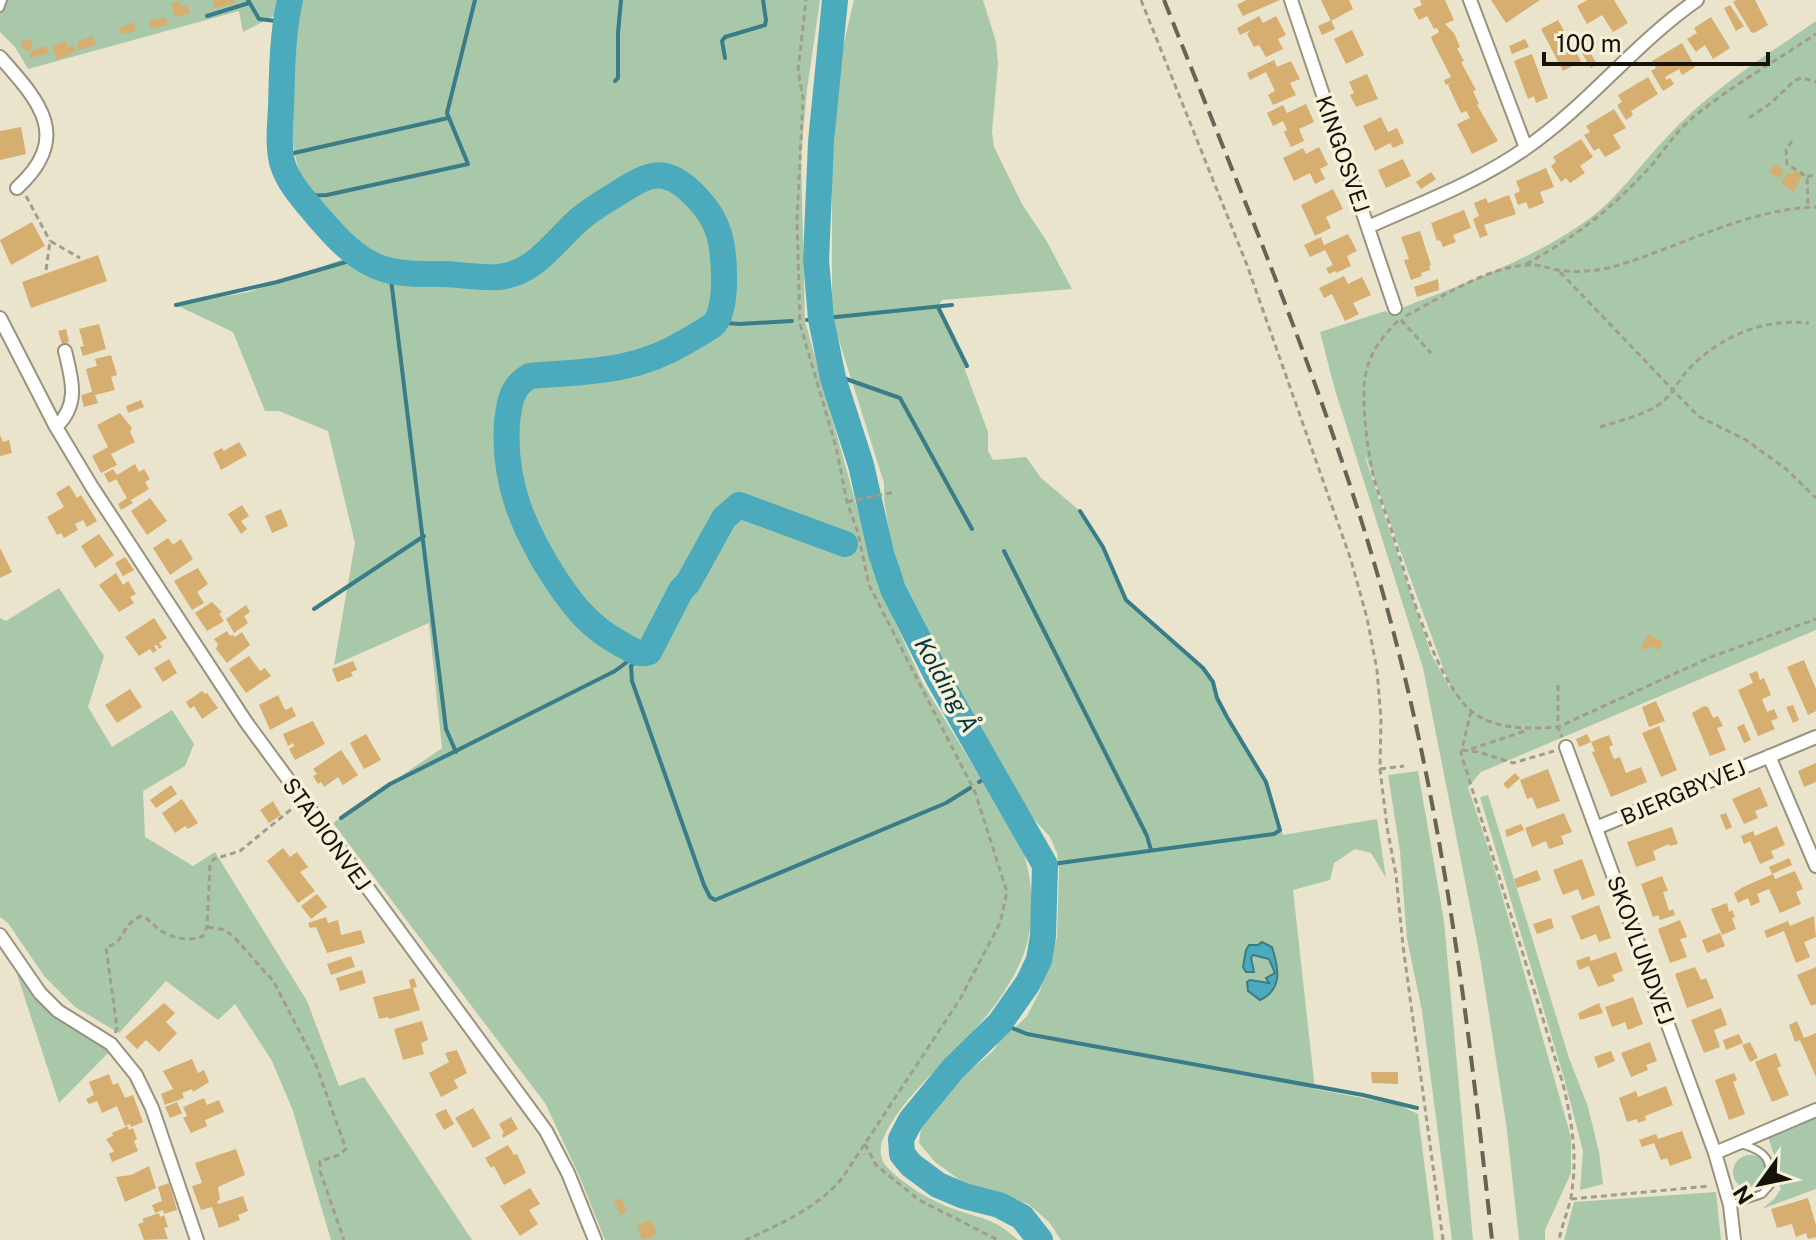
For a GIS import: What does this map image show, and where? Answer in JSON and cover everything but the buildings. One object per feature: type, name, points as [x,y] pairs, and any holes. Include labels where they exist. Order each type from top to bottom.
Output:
[{"type":"street","name":"KINGOSVEJ","points":[[1291,0],[1398,314]]},
{"type":"street","points":[[1470,0],[1526,148]]},
{"type":"street","points":[[1368,227],[1484,174],[1526,148],[1560,122],[1666,21],[1697,0]]},
{"type":"street","points":[[0,57],[42,110],[47,129],[41,157],[19,187]]},
{"type":"street","name":"STADIONVEJ","points":[[0,318],[56,427],[92,487],[246,722],[546,1131],[568,1173],[595,1240]]},
{"type":"street","points":[[56,427],[70,410],[73,400],[65,351]]},
{"type":"street","name":"BJERGBYVEJ","points":[[1596,828],[1816,737]]},
{"type":"street","name":"SKOVLUNDVEJ","points":[[1566,747],[1715,1153],[1730,1205],[1734,1240]]},
{"type":"street","name":"BJERGBYVEJ","points":[[1769,756],[1816,866]]},
{"type":"street","points":[[0,935],[40,993],[58,1011],[111,1044],[136,1075],[152,1108],[197,1240]]},
{"type":"street","points":[[1715,1153],[1816,1110]]},
{"type":"lane","points":[[0,8],[3,0]]},
{"type":"lane","points":[[1730,1205],[1762,1194],[1770,1185],[1770,1163],[1765,1156],[1738,1143]]},
{"type":"path","points":[[1141,0],[1247,265],[1351,560],[1367,618],[1377,670],[1381,719],[1380,769],[1443,1240]]},
{"type":"path","points":[[745,1240],[777,1226],[836,1186],[960,999],[1000,923],[1007,892],[975,792],[869,585],[836,447],[799,315],[797,220],[803,98],[798,71],[806,1]]},
{"type":"path","points":[[1816,34],[1737,84],[1688,122],[1604,214],[1572,238],[1526,264],[1462,286],[1398,314],[1369,358],[1363,389],[1373,474],[1412,594],[1435,652],[1455,691],[1471,709],[1500,724],[1532,729],[1558,727],[1711,657],[1816,619]]},
{"type":"path","points":[[1749,118],[1771,103],[1795,80],[1802,78],[1816,82]]},
{"type":"path","points":[[1792,141],[1786,150],[1787,164],[1807,177]]},
{"type":"path","points":[[1807,177],[1816,174]]},
{"type":"path","points":[[1807,177],[1808,207]]},
{"type":"path","points":[[19,187],[50,241],[80,258]]},
{"type":"path","points":[[1559,271],[1608,268],[1749,219],[1816,207]]},
{"type":"path","points":[[46,270],[50,241]]},
{"type":"path","points":[[1526,264],[1545,265],[1559,271],[1698,416],[1746,440],[1786,469],[1816,498]]},
{"type":"path","points":[[1398,314],[1431,353]]},
{"type":"path","points":[[1600,427],[1657,407],[1700,359],[1728,338],[1758,326],[1794,321],[1809,323]]},
{"type":"path","points":[[847,502],[895,492]]},
{"type":"path","points":[[1558,685],[1558,727]]},
{"type":"path","points":[[1471,709],[1461,752],[1563,1084],[1573,1126],[1576,1160],[1571,1199],[1559,1240]]},
{"type":"path","points":[[1453,756],[1532,729]]},
{"type":"path","points":[[1467,751],[1513,763],[1566,747]]},
{"type":"path","points":[[1380,769],[1404,766]]},
{"type":"path","points":[[111,1044],[117,1028],[106,947],[114,946],[126,924],[141,916],[161,931],[192,940],[203,936],[207,927],[210,864],[214,859],[240,851],[303,801]]},
{"type":"path","points":[[207,927],[225,930],[234,937],[274,982],[315,1062],[346,1149],[339,1155],[320,1161],[320,1171],[344,1240]]},
{"type":"path","points":[[865,1144],[876,1165],[919,1200],[998,1240]]},
{"type":"path","points":[[1571,1199],[1725,1185]]},
{"type":"green space","points":[[0,0],[281,0],[274,16],[243,32],[239,11],[28,69],[15,47],[0,32]]},
{"type":"green space","points":[[303,0],[820,0],[801,156],[805,321],[879,586],[922,682],[1020,843],[1032,896],[1028,937],[1009,984],[976,1028],[902,1107],[883,1139],[881,1154],[887,1167],[918,1192],[945,1206],[994,1223],[1018,1240],[605,1240],[545,1103],[333,823],[442,748],[429,623],[334,665],[355,543],[328,431],[279,411],[265,411],[233,332],[176,305],[249,292],[369,250],[315,198],[302,177],[296,159],[292,138],[292,90]]},
{"type":"green space","points":[[854,0],[983,0],[996,42],[998,64],[992,132],[994,147],[1022,204],[1046,240],[1072,289],[942,300],[938,307],[966,365],[965,370],[988,432],[988,451],[993,460],[1026,457],[1041,478],[1080,511],[1103,547],[1126,600],[1203,668],[1213,682],[1227,717],[1266,782],[1283,835],[1377,819],[1386,878],[1371,853],[1355,849],[1334,863],[1330,880],[1293,890],[1315,1089],[1399,1105],[1418,1114],[1434,1240],[1061,1240],[1049,1222],[1028,1204],[967,1185],[935,1162],[919,1143],[924,1122],[966,1074],[993,1051],[1007,1030],[1017,1026],[1027,1016],[1040,991],[1057,937],[1059,870],[1057,853],[1050,837],[1032,817],[1002,768],[937,649],[901,575],[890,537],[884,483],[837,334],[832,303],[832,168],[842,51]],"holes":[[[1260,944],[1271,947],[1277,965],[1271,994],[1250,980],[1263,984],[1270,982],[1268,980],[1275,973],[1269,959],[1251,956],[1254,972],[1246,972],[1249,948]]]},
{"type":"green space","points":[[1816,21],[1816,630],[1481,772],[1468,787],[1571,1137],[1571,1173],[1545,1230],[1545,1240],[1519,1240],[1507,1130],[1480,957],[1423,668],[1335,390],[1320,332],[1385,311],[1389,313],[1488,274],[1582,224],[1606,205],[1701,104]],"holes":[[[1366,457],[1452,692],[1431,654]]]},
{"type":"green space","points":[[59,588],[104,656],[88,707],[112,747],[172,710],[194,744],[185,766],[143,791],[145,837],[193,866],[215,852],[307,1001],[339,1086],[364,1077],[472,1240],[331,1240],[293,1111],[272,1061],[235,1004],[218,1020],[166,981],[119,1033],[75,1007],[45,977],[8,923],[0,917],[0,618],[6,621]]},
{"type":"green space","points":[[1418,771],[1444,921],[1473,1240],[1452,1240],[1422,1011],[1407,939],[1400,851],[1388,775]]},
{"type":"green space","points":[[1488,795],[1569,1058],[1588,1107],[1603,1184],[1580,1190],[1583,1151],[1480,797]]},
{"type":"green space","points":[[14,965],[55,1016],[110,1051],[59,1103]]},
{"type":"green space","points":[[1816,1117],[1816,1189],[1762,1209],[1781,1189],[1778,1184],[1780,1173],[1768,1137]]},
{"type":"green space","points":[[1750,1155],[1762,1160],[1767,1172],[1762,1184],[1750,1189],[1738,1184],[1733,1172],[1738,1160]]},
{"type":"green space","points":[[1716,1192],[1721,1240],[1564,1240],[1574,1202]]},
{"type":"water","points":[[1262,942],[1272,947],[1277,976],[1273,990],[1260,1000],[1248,991],[1247,982],[1269,983],[1266,978],[1275,973],[1269,959],[1253,955],[1254,972],[1246,972],[1243,967],[1249,945]]},
{"type":"waterway","points":[[248,0],[259,19],[285,22]]},
{"type":"waterway","points":[[290,0],[282,68],[282,162],[296,189],[322,221],[364,260],[391,271],[414,274],[492,277],[512,274],[544,254],[591,210],[635,183],[654,176],[665,176],[681,184],[697,198],[715,223],[724,280],[722,307],[713,325],[667,351],[630,365],[530,376],[512,396],[508,416],[508,466],[518,506],[545,562],[584,616],[610,638],[631,650],[649,652],[724,518],[739,505],[845,544]]},
{"type":"waterway","points":[[300,196],[327,195],[468,164],[447,113],[475,0]]},
{"type":"waterway","points":[[615,81],[618,78],[621,0]]},
{"type":"waterway","points":[[725,58],[722,41],[725,37],[765,25],[763,0]]},
{"type":"waterway","name":"Kolding Å","points":[[835,0],[821,142],[816,260],[821,319],[833,378],[861,465],[881,553],[893,589],[937,676],[1045,865],[1043,936],[1039,960],[1028,983],[1000,1023],[953,1069],[911,1120],[901,1139],[902,1154],[911,1165],[938,1185],[999,1205],[1022,1217],[1040,1240]]},
{"type":"waterway","points":[[207,16],[249,3]]},
{"type":"waterway","points":[[281,156],[448,118]]},
{"type":"waterway","points":[[176,305],[277,282],[363,257]]},
{"type":"waterway","points":[[390,271],[446,729],[456,752]]},
{"type":"waterway","points":[[807,320],[952,305]]},
{"type":"waterway","points":[[938,307],[967,366]]},
{"type":"waterway","points":[[715,322],[792,321]]},
{"type":"waterway","points":[[833,378],[846,379],[900,398],[972,529]]},
{"type":"waterway","points":[[1045,865],[1274,834],[1280,830],[1266,782],[1227,717],[1213,682],[1203,668],[1126,600],[1103,547],[1080,511]]},
{"type":"waterway","points":[[314,609],[424,536]]},
{"type":"waterway","points":[[1004,551],[1147,836],[1151,850]]},
{"type":"waterway","points":[[341,818],[390,784],[615,671],[639,653]]},
{"type":"waterway","points":[[643,654],[631,666],[632,681],[704,885],[715,900],[946,803],[970,788]]},
{"type":"waterway","points":[[979,782],[991,775]]},
{"type":"waterway","points":[[1000,1023],[1027,1034],[1363,1095],[1417,1108]]},
{"type":"railway","points":[[1164,0],[1312,377],[1387,608],[1407,686],[1439,843],[1464,1001],[1492,1240]]}]
